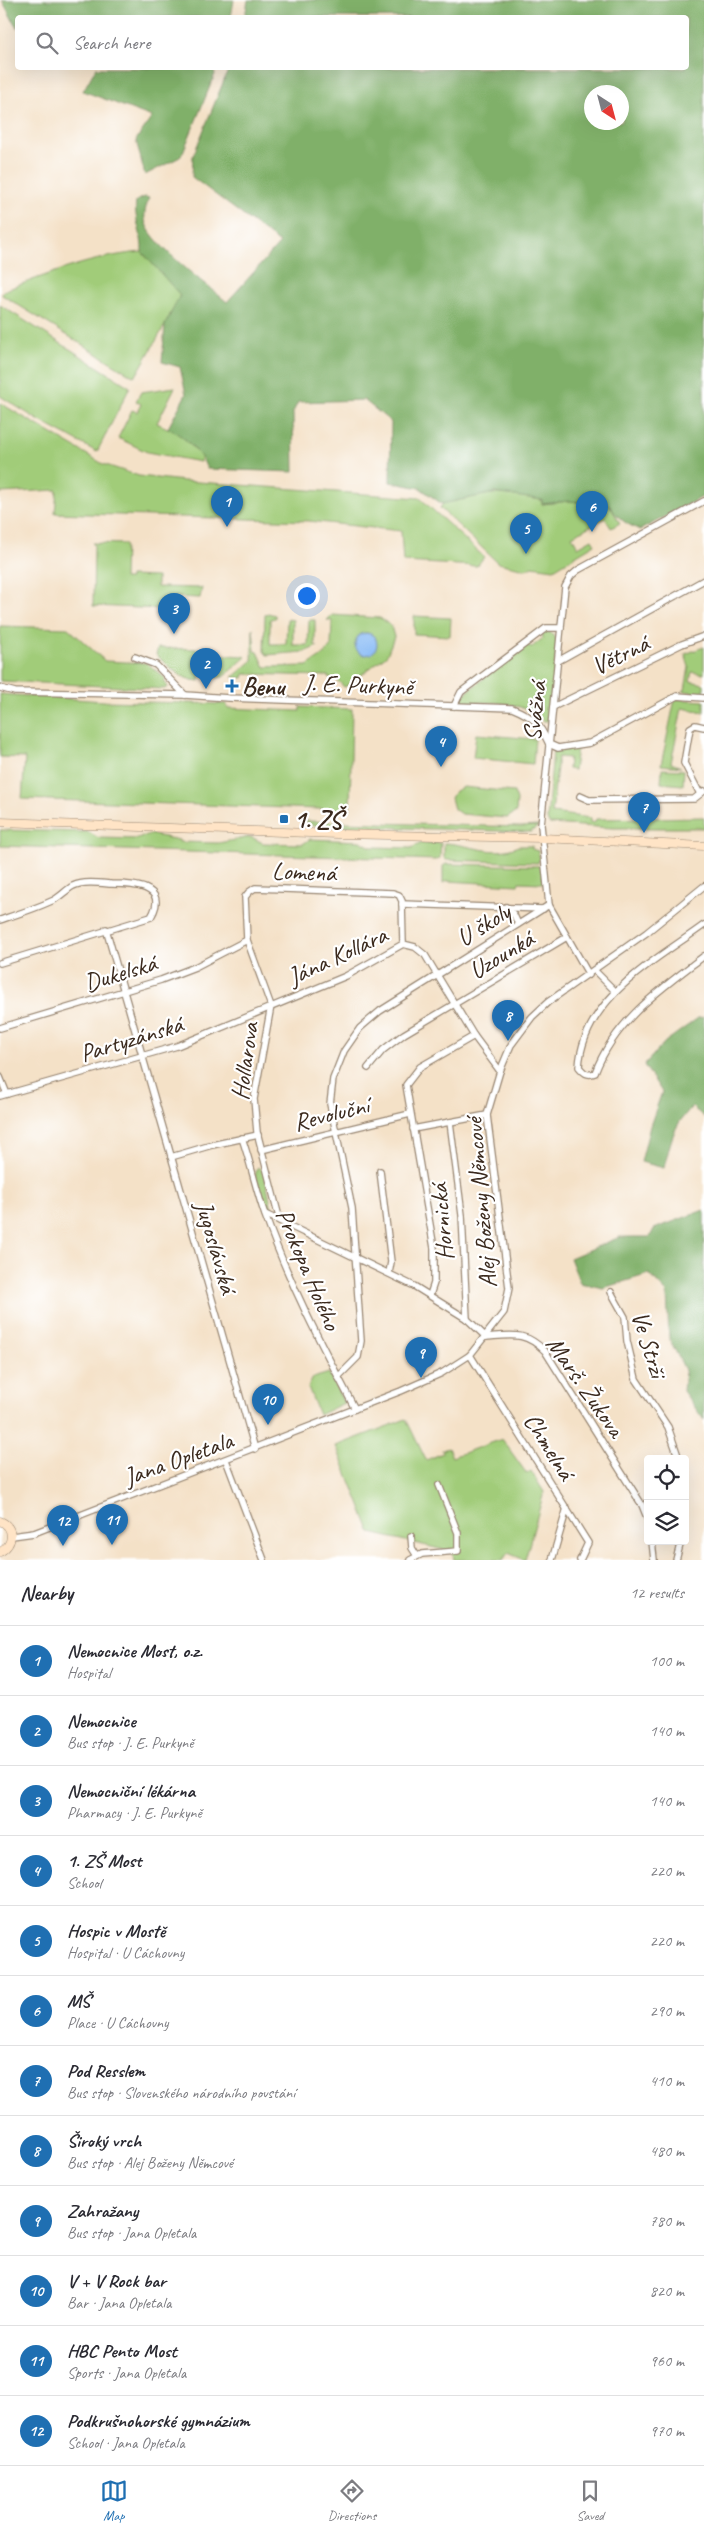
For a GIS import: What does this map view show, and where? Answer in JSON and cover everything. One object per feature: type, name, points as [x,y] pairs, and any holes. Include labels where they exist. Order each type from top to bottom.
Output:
[{"type":"street","name":"Svážná","points":[[549,905],[544,838],[541,825],[565,587],[571,576],[578,570],[704,501]]},
{"type":"street","points":[[558,661],[704,580]]},
{"type":"street","points":[[454,706],[461,692],[546,628],[561,628]]},
{"type":"street","name":"Větrná","points":[[553,707],[682,644],[704,636]]},
{"type":"street","points":[[135,657],[156,664],[185,694]]},
{"type":"street","name":"J. E. Purkyně","points":[[0,688],[15,692],[185,694],[229,698],[512,708],[530,715],[541,728],[549,744]]},
{"type":"street","points":[[549,744],[558,748],[590,743],[676,696],[704,698]]},
{"type":"street","points":[[580,796],[588,800],[694,799],[702,793],[684,763],[690,728],[695,725],[704,727]]},
{"type":"street","points":[[0,822],[337,834],[544,838],[704,846]]},
{"type":"street","points":[[0,920],[39,906],[73,886],[86,883],[137,884],[149,889],[155,899],[156,909],[151,916],[0,963]]},
{"type":"street","name":"Alej Boženy Němcové","points":[[486,1337],[504,1312],[508,1288],[488,1115],[500,1070],[517,1036],[532,1017],[548,1002],[592,973],[704,886]]},
{"type":"street","name":"Lomená","points":[[271,1006],[246,940],[245,897],[249,892],[256,888],[393,893],[399,895],[402,904]]},
{"type":"street","points":[[403,944],[402,904],[542,909]]},
{"type":"street","points":[[549,905],[566,937],[592,973],[615,991]]},
{"type":"street","name":"U školy","points":[[338,1377],[358,1357],[362,1341],[352,1208],[330,1104],[333,1079],[344,1051],[360,1028],[380,1011],[436,974],[549,905]]},
{"type":"street","points":[[506,907],[514,915],[518,924]]},
{"type":"street","points":[[704,925],[615,991],[593,1021],[580,1053],[578,1067],[583,1073],[590,1075],[595,1073],[601,1057],[625,1022],[644,1002],[704,956]]},
{"type":"street","name":"Jugoslávská","points":[[106,929],[255,1449]]},
{"type":"street","name":"Uzounká","points":[[368,1068],[383,1050],[404,1034],[566,937]]},
{"type":"street","name":"Dukelská","points":[[0,1028],[123,992],[195,967],[246,940]]},
{"type":"street","name":"Jána Kollára","points":[[271,1006],[346,976],[403,944],[415,947],[425,955],[474,1036],[500,1070]]},
{"type":"street","name":"Partyzánská","points":[[0,1096],[177,1046],[271,1006]]},
{"type":"street","name":"Hollarova","points":[[261,1150],[254,1099],[271,1006]]},
{"type":"street","points":[[430,1295],[434,1283],[434,1248],[406,1085],[420,1067],[474,1036]]},
{"type":"street","points":[[0,1076],[7,1094]]},
{"type":"street","name":"Revoluční","points":[[261,1150],[336,1130],[410,1114]]},
{"type":"street","points":[[413,1129],[488,1115]]},
{"type":"street","name":"Hornická","points":[[450,1122],[462,1215],[467,1319]]},
{"type":"street","points":[[171,1157],[258,1135]]},
{"type":"street","name":"Prokopa Holého","points":[[242,1138],[265,1214],[290,1278],[319,1342],[355,1409]]},
{"type":"street","name":"Prokopa Holého","points":[[261,1150],[280,1221]]},
{"type":"street","points":[[380,1171],[391,1262],[389,1273]]},
{"type":"street","points":[[265,1214],[389,1273],[430,1295],[467,1319],[486,1337]]},
{"type":"street","name":"Ve Strži","points":[[611,1292],[625,1317],[627,1341],[636,1379],[668,1427],[678,1455]]},
{"type":"street","name":"Marš. Žukova","points":[[486,1337],[514,1335],[534,1340],[546,1351],[644,1510]]},
{"type":"street","name":"Jana Opletala","points":[[12,1536],[34,1533],[422,1383],[470,1355],[486,1337]]},
{"type":"street","name":"Chmelná","points":[[470,1355],[588,1543],[580,1560]]},
{"type":"street","points":[[226,1460],[264,1560]]},
{"type":"street","points":[[410,1560],[417,1556],[458,1551],[458,1533],[439,1485]]},
{"type":"street","points":[[552,1560],[567,1508]]},
{"type":"street","points":[[0,1521],[8,1526],[12,1536],[9,1546],[0,1552],[3,1560]]},
{"type":"street","points":[[411,1536],[412,1548],[417,1556]]},
{"type":"street","points":[[652,1545],[654,1560]]},
{"type":"street","points":[[676,1560],[681,1545]]},
{"type":"green space","points":[[2,0],[234,0],[231,15],[15,15],[15,24]]},
{"type":"green space","points":[[248,0],[704,0],[704,496],[640,530],[622,520],[609,505],[569,501],[542,504],[542,500],[494,493],[442,504],[420,488],[390,482],[391,422],[364,400],[298,402],[293,412],[294,472],[207,469],[191,445],[168,428],[186,394],[180,367],[162,362],[165,325],[180,295],[142,252],[135,207],[136,201],[145,197],[149,198],[145,217],[146,224],[151,233],[182,265],[227,302],[280,243],[192,177],[193,156],[228,70],[689,70],[689,15],[245,15]]},
{"type":"green space","points":[[95,70],[213,70],[215,74],[180,157],[145,175],[136,140],[152,117],[83,91]]},
{"type":"green space","points":[[142,252],[178,291],[180,299],[137,374],[133,376],[2,295],[3,291],[71,267],[106,257]]},
{"type":"green space","points":[[0,305],[130,387],[97,452],[38,420],[0,396]]},
{"type":"green space","points":[[175,387],[157,423],[180,434],[202,457],[200,462],[147,452],[118,438],[132,410],[137,412],[141,404],[136,401],[141,392]]},
{"type":"green space","points":[[0,403],[103,464],[139,476],[420,498],[484,557],[477,566],[403,562],[401,531],[309,521],[55,513],[57,490],[0,493]]},
{"type":"green space","points":[[490,494],[511,494],[542,500],[542,504],[569,501],[609,505],[620,523],[611,528],[605,518],[572,536],[578,547],[592,539],[595,544],[554,569],[532,566],[526,569],[498,563],[440,508],[444,502]]},
{"type":"green space","points":[[92,543],[125,544],[124,579],[130,579],[130,576],[157,577],[157,587],[202,588],[200,598],[176,597],[163,609],[93,606],[94,545]]},
{"type":"green space","points":[[268,613],[275,615],[275,618],[270,619],[270,644],[286,644],[287,619],[293,620],[293,645],[308,645],[309,620],[315,620],[315,645],[318,646],[304,652],[267,655],[264,651],[265,615]]},
{"type":"green space","points":[[332,615],[380,618],[391,626],[394,637],[387,655],[344,687],[336,679],[329,678],[328,676],[244,674],[243,678],[233,677],[252,661],[253,628],[255,651],[258,652],[265,667],[307,666],[324,655],[331,646],[332,621],[327,620]],"holes":[[[368,633],[376,639],[375,649],[358,651],[355,645],[361,634]]]},
{"type":"green space","points":[[414,616],[451,618],[450,636],[414,634]]},
{"type":"green space","points":[[0,626],[68,628],[105,661],[147,663],[166,679],[164,681],[168,687],[164,689],[0,681]]},
{"type":"green space","points":[[544,632],[550,632],[557,640],[549,721],[543,721],[526,709],[516,706],[497,703],[465,702],[461,699],[463,695],[526,645],[532,647],[543,638]]},
{"type":"green space","points":[[704,647],[704,674],[692,672],[690,681],[704,684],[704,694],[683,691],[685,690],[689,667],[685,654]]},
{"type":"green space","points":[[158,648],[201,649],[200,681],[181,676],[171,669],[156,655]]},
{"type":"green space","points":[[210,654],[246,657],[223,677],[211,678],[209,675]]},
{"type":"green space","points":[[0,694],[104,701],[227,704],[227,708],[300,711],[300,707],[352,709],[350,810],[22,799],[25,758],[0,757]]},
{"type":"green space","points":[[675,699],[704,701],[704,712],[682,708],[671,763],[681,767],[661,765]]},
{"type":"green space","points":[[476,734],[535,739],[533,764],[473,758]]},
{"type":"green space","points":[[577,748],[574,770],[568,769],[569,758],[558,757],[552,813],[590,818],[590,822],[594,823],[596,819],[704,817],[704,828],[613,828],[549,824],[547,819],[553,751]]},
{"type":"green space","points":[[662,769],[684,770],[683,785],[661,783]]},
{"type":"green space","points":[[463,787],[514,792],[517,800],[516,812],[507,818],[461,814],[454,809],[451,798],[455,791]]},
{"type":"green space","points":[[304,821],[539,826],[530,832],[310,825]]},
{"type":"green space","points":[[0,830],[88,832],[99,838],[138,839],[149,834],[179,840],[179,842],[218,843],[251,837],[263,843],[303,844],[310,839],[360,841],[371,847],[411,848],[422,843],[441,843],[440,858],[437,860],[0,846]]},
{"type":"green space","points":[[444,843],[491,851],[500,851],[518,846],[532,846],[532,849],[538,851],[540,858],[538,863],[446,860],[444,858]]},
{"type":"green space","points":[[446,864],[539,866],[542,868],[543,883],[519,882],[518,885],[447,881],[443,883],[443,866]]},
{"type":"green space","points":[[704,1017],[704,1117],[692,1107],[685,1114],[673,1135],[664,1168],[641,1162],[650,1126],[662,1092],[644,1065],[665,1042],[698,1018]]},
{"type":"green space","points":[[258,1167],[264,1172],[272,1209],[271,1213],[267,1211],[255,1175]]},
{"type":"green space","points":[[704,1210],[704,1420],[683,1391],[685,1370],[669,1338],[667,1293],[649,1274],[603,1288],[580,1283],[570,1258],[620,1237],[650,1237],[654,1229]]},
{"type":"green space","points":[[329,1373],[344,1403],[319,1415],[308,1387],[313,1378]]},
{"type":"green space","points":[[406,1419],[426,1460],[443,1453],[442,1450],[448,1448],[452,1457],[502,1439],[527,1474],[531,1471],[544,1492],[525,1560],[508,1553],[503,1560],[454,1560],[453,1552],[371,1533],[336,1446]]},
{"type":"water","points":[[366,633],[374,636],[377,644],[374,652],[366,655],[358,652],[355,644],[358,636]]},
{"type":"place","name":"Nemocnice Most, o.z.","points":[[227,527]]},
{"type":"place","name":"MŠ","points":[[592,532]]},
{"type":"place","name":"Hospic v Mostě","points":[[526,554]]},
{"type":"place","name":"Nemocniční lékárna","points":[[174,634]]},
{"type":"place","name":"Benu","points":[[232,686]]},
{"type":"place","name":"Nemocnice","points":[[206,689]]},
{"type":"place","name":"1. ZŠ Most","points":[[441,767]]},
{"type":"place","name":"1. ZŠ","points":[[284,819]]},
{"type":"place","name":"Pod Resslem","points":[[644,833]]},
{"type":"place","name":"Široký vrch","points":[[508,1041]]},
{"type":"place","name":"Zahražany","points":[[421,1378]]},
{"type":"place","name":"V + V Rock bar","points":[[268,1425]]},
{"type":"place","name":"HBC Pento Most","points":[[112,1545]]},
{"type":"place","name":"Podkrušnohorské gymnázium","points":[[63,1546]]}]
